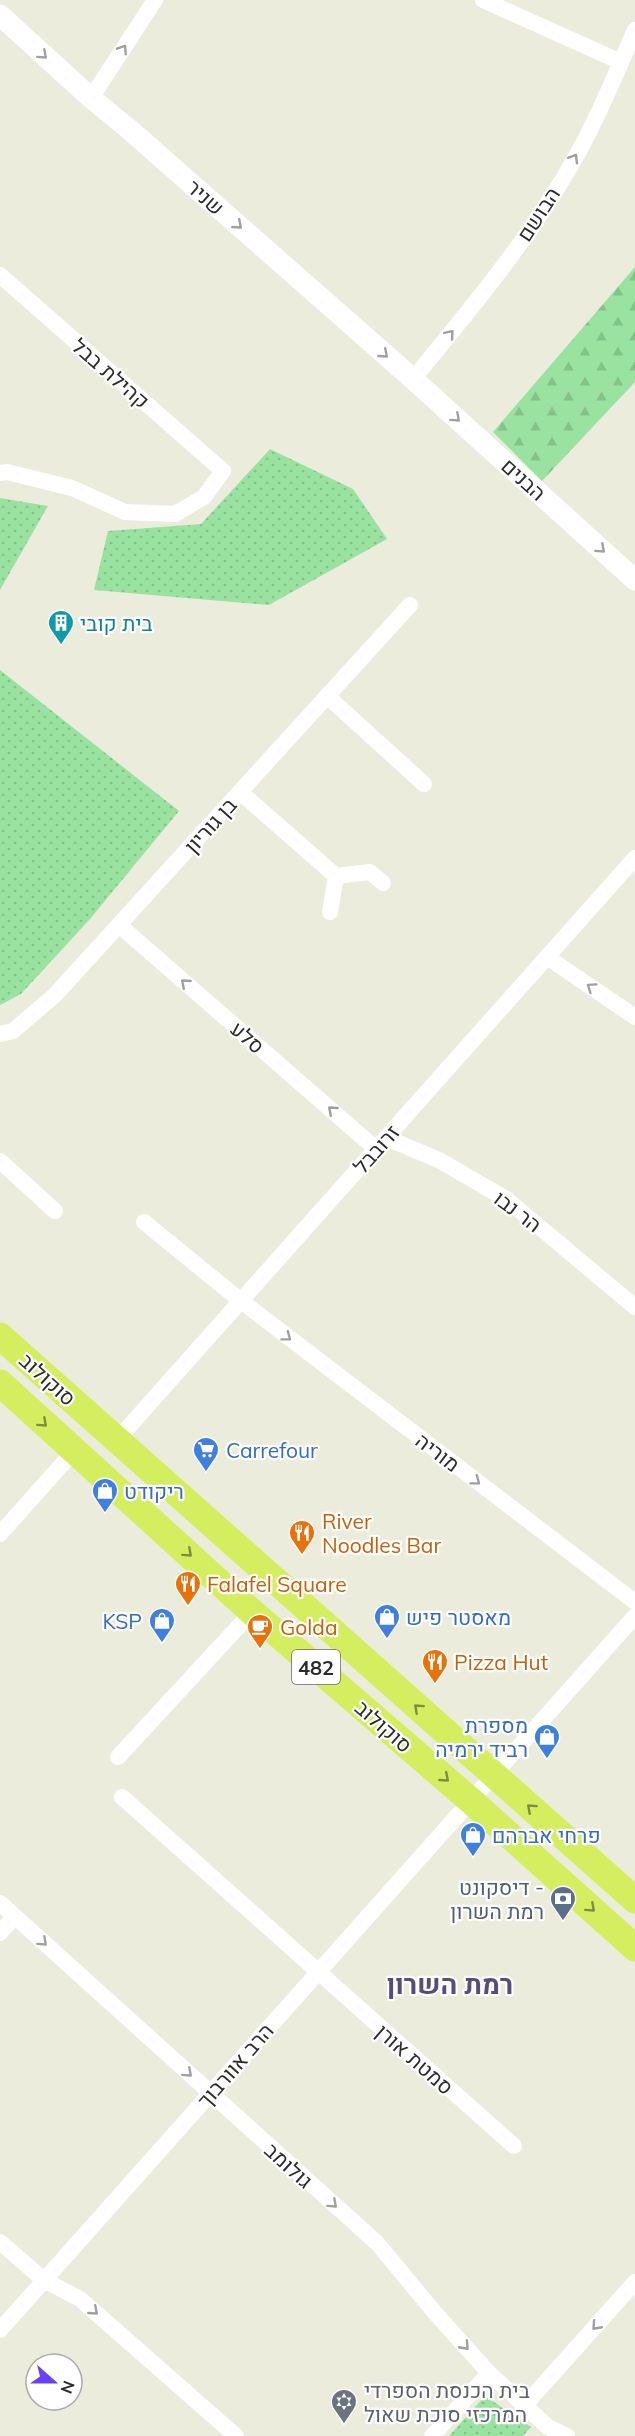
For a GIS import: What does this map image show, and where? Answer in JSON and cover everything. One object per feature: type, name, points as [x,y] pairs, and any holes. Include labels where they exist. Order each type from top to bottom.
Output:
[{"type":"main road","name":"סוקולוב","points":[[0,1336],[635,1900]]},
{"type":"main road","name":"סוקולוב","points":[[0,1383],[252,1612],[471,1800],[635,1948]]},
{"type":"street","points":[[91,98],[155,0]]},
{"type":"street","points":[[483,0],[621,62]]},
{"type":"street","name":"שניר","points":[[0,15],[91,98],[413,379]]},
{"type":"street","name":"הבושם","points":[[413,379],[482,295],[541,212],[585,140],[635,30]]},
{"type":"street","name":"קהילת בבל","points":[[0,275],[223,471],[204,497],[175,514],[125,512],[72,488],[7,472],[0,473]]},
{"type":"street","name":"הבנים","points":[[413,379],[635,580]]},
{"type":"street","name":"בן גוריון","points":[[0,1034],[13,1030],[55,995],[410,605]]},
{"type":"street","points":[[327,696],[424,784]]},
{"type":"street","points":[[240,792],[336,876],[370,872],[383,883]]},
{"type":"street","name":"זרובבל","points":[[117,1440],[635,858]]},
{"type":"street","points":[[330,912],[336,876]]},
{"type":"street","name":"סלע","points":[[119,925],[381,1143]]},
{"type":"street","points":[[547,957],[635,1017]]},
{"type":"street","name":"הר נבו","points":[[381,1143],[439,1160],[506,1199],[635,1307]]},
{"type":"street","points":[[0,1161],[55,1211]]},
{"type":"street","name":"מוריה","points":[[144,1222],[241,1301],[635,1602]]},
{"type":"street","points":[[0,1534],[74,1451]]},
{"type":"street","points":[[118,1757],[252,1612]]},
{"type":"street","name":"הרב אוורבוך","points":[[0,2330],[635,1616]]},
{"type":"street","name":"סמטת אורן","points":[[122,1797],[514,2146]]},
{"type":"street","name":"גולומב","points":[[0,1903],[377,2243],[436,2314],[489,2373],[525,2405],[545,2432],[567,2436]]},
{"type":"street","points":[[0,1933],[15,1916]]},
{"type":"street","points":[[0,2242],[44,2280],[80,2299],[236,2436]]},
{"type":"street","points":[[525,2405],[635,2282]]},
{"type":"street","points":[[432,2436],[489,2373]]},
{"type":"green space","points":[[635,267],[635,382],[542,481],[493,432]]},
{"type":"green space","points":[[270,449],[353,489],[387,539],[269,605],[94,590],[108,531],[201,524]]},
{"type":"green space","points":[[0,498],[48,506],[0,590]]},
{"type":"green space","points":[[0,670],[179,811],[90,919],[21,994],[0,1005]]},
{"type":"green space","points":[[485,2396],[531,2427],[523,2436],[449,2436]]},
{"type":"place","name":"בית קובי","points":[[61,646]]},
{"type":"place","name":"Carrefour","points":[[206,1473]]},
{"type":"place","name":"ריקודט","points":[[105,1514]]},
{"type":"place","name":"River Noodles Bar","points":[[302,1556]]},
{"type":"place","name":"Falafel Square","points":[[188,1607]]},
{"type":"place","name":"מאסטר פיש","points":[[387,1640]]},
{"type":"place","name":"KSP","points":[[162,1644]]},
{"type":"place","name":"Golda","points":[[260,1650]]},
{"type":"place","name":"Pizza Hut","points":[[435,1685]]},
{"type":"place","name":"מספרת רביד ירמיה","points":[[547,1760]]},
{"type":"place","name":"פרחי אברהם","points":[[473,1858]]},
{"type":"place","name":"דיסקונט - רמת השרון","points":[[563,1922]]},
{"type":"place","name":"בית הכנסת הספרדי המרכזי סוכת שאול","points":[[344,2425]]},
{"type":"district","name":"רמת השרון","points":[[450,1984]]}]
